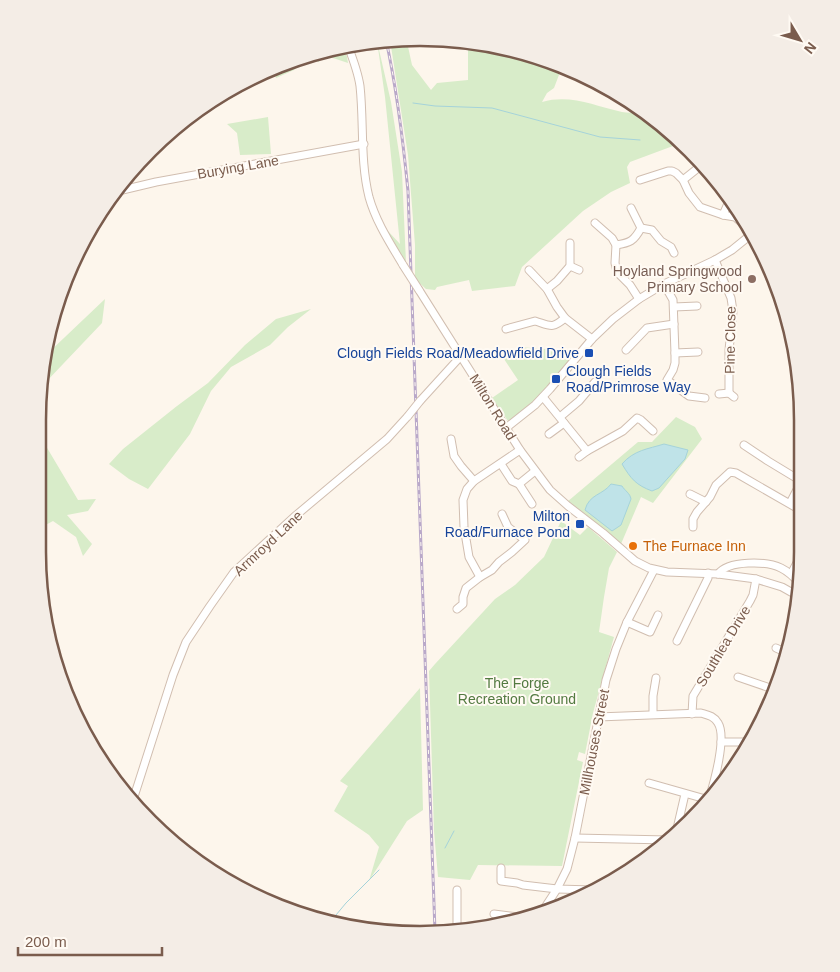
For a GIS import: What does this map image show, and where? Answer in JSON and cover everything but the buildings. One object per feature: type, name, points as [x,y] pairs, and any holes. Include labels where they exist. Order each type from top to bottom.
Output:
[{"type":"street","name":"Milton Road","points":[[350,52],[360,86],[364,164],[370,198],[381,227],[418,290],[520,450],[550,490],[636,561],[654,570],[718,574],[756,579],[782,587],[792,592]]},
{"type":"street","name":"Burying Lane","points":[[125,189],[364,144]]},
{"type":"street","points":[[683,180],[696,169]]},
{"type":"street","points":[[640,180],[672,171],[683,180],[689,193],[700,207],[734,217]]},
{"type":"street","points":[[723,214],[727,206]]},
{"type":"street","points":[[631,208],[641,228]]},
{"type":"street","points":[[595,223],[612,238],[616,245],[615,263],[617,272],[630,285],[639,299]]},
{"type":"street","points":[[616,245],[633,240],[641,228]]},
{"type":"street","points":[[641,228],[652,230],[661,241],[671,247],[674,253]]},
{"type":"street","points":[[506,428],[543,397],[592,339],[612,319],[639,299],[664,284],[715,260],[732,250],[746,238]]},
{"type":"street","points":[[547,289],[558,281],[570,266],[570,243]]},
{"type":"street","name":"Pine Close","points":[[715,260],[731,298],[733,311],[730,350],[731,395],[719,394]]},
{"type":"street","points":[[570,266],[579,270]]},
{"type":"street","points":[[528,270],[547,289],[565,318],[592,339]]},
{"type":"street","points":[[664,284],[673,300],[676,353],[673,370],[667,380],[689,396],[705,398]]},
{"type":"street","points":[[674,307],[697,306]]},
{"type":"street","points":[[506,329],[536,321],[552,326],[565,318]]},
{"type":"street","points":[[626,350],[647,328],[674,324]]},
{"type":"street","points":[[676,353],[698,352]]},
{"type":"street","name":"Armroyd Lane","points":[[135,794],[173,675],[186,642],[234,572],[294,517],[388,439],[461,356]]},
{"type":"street","points":[[549,434],[595,382]]},
{"type":"street","points":[[543,397],[587,451]]},
{"type":"street","points":[[579,457],[623,431],[637,418],[653,431]]},
{"type":"street","points":[[451,439],[454,456],[460,466],[474,481]]},
{"type":"street","points":[[744,446],[794,477]]},
{"type":"street","points":[[480,577],[469,557],[464,527],[463,500],[467,489],[474,481],[520,450]]},
{"type":"street","points":[[501,464],[512,481],[519,484],[532,504]]},
{"type":"street","points":[[519,484],[535,471]]},
{"type":"street","points":[[693,527],[697,512],[710,497],[716,485],[730,472],[736,473],[794,506]]},
{"type":"street","points":[[690,494],[706,502]]},
{"type":"street","points":[[790,503],[794,496]]},
{"type":"street","points":[[463,607],[463,597],[466,588],[492,570],[524,540],[508,527],[502,514]]},
{"type":"street","name":"Milton Road","points":[[718,574],[726,568],[753,563],[780,567],[791,574]]},
{"type":"street","name":"Millhouses Street","points":[[548,903],[567,869],[575,838],[606,680],[616,649],[654,570]]},
{"type":"street","points":[[791,574],[793,570]]},
{"type":"street","points":[[677,642],[708,578],[708,574]]},
{"type":"street","name":"Southlea Drive","points":[[692,714],[693,696],[750,601],[756,579]]},
{"type":"street","points":[[628,622],[650,632],[658,615]]},
{"type":"street","points":[[776,648],[781,650]]},
{"type":"street","points":[[738,677],[768,687]]},
{"type":"street","points":[[653,714],[656,678]]},
{"type":"street","points":[[598,717],[701,713],[709,715],[714,718],[720,727],[721,742],[715,782]]},
{"type":"street","points":[[721,742],[742,742]]},
{"type":"street","points":[[649,783],[701,798]]},
{"type":"street","points":[[679,821],[685,794]]},
{"type":"street","points":[[575,838],[658,840]]},
{"type":"street","points":[[501,868],[501,881],[557,889],[579,890]]},
{"type":"street","points":[[457,890],[457,924]]},
{"type":"street","points":[[494,914],[507,916]]},
{"type":"green space","points":[[391,47],[408,47],[412,65],[431,90],[437,83],[468,80],[468,49],[493,53],[540,66],[559,74],[554,88],[547,93],[542,102],[563,99],[573,100],[634,113],[673,146],[630,162],[627,167],[630,183],[611,192],[583,211],[522,267],[515,286],[472,291],[469,280],[437,287],[435,290],[426,289],[415,279],[415,245],[408,155]]},
{"type":"green space","points":[[378,48],[391,102],[402,172],[406,263],[387,230],[400,244]]},
{"type":"green space","points":[[346,53],[348,63],[330,57]]},
{"type":"green space","points":[[297,67],[294,70],[276,78],[276,76]]},
{"type":"green space","points":[[268,117],[271,154],[240,155],[237,133],[227,124]]},
{"type":"green space","points":[[105,299],[102,323],[48,379],[53,349]]},
{"type":"green space","points":[[311,309],[288,327],[270,345],[231,367],[211,391],[190,434],[148,489],[129,479],[109,464],[123,449],[208,383],[245,345],[276,319]]},
{"type":"green space","points":[[518,347],[560,350],[576,360],[541,405],[512,427],[492,398],[518,380],[504,359]]},
{"type":"green space","points":[[676,417],[695,427],[702,439],[653,503],[641,497],[621,544],[567,502],[638,442],[652,442]]},
{"type":"green space","points":[[46,446],[78,500],[96,499],[88,511],[67,515],[92,544],[83,556],[76,537],[53,521],[46,525]]},
{"type":"green space","name":"The Forge Recreation Ground","points":[[561,521],[580,535],[588,527],[617,552],[609,568],[599,632],[614,637],[593,713],[585,754],[579,752],[577,760],[583,762],[562,866],[478,865],[470,880],[438,877],[434,831],[429,671],[495,599],[515,585],[544,557]]},
{"type":"green space","points":[[420,688],[423,810],[407,821],[369,881],[379,847],[369,835],[334,811],[348,786],[340,781]]},
{"type":"water","points":[[664,444],[688,450],[685,459],[659,488],[652,491],[634,481],[622,464],[636,453]]},
{"type":"water","points":[[611,484],[622,486],[631,499],[621,525],[612,531],[585,510],[593,498]]},
{"type":"waterway","points":[[413,103],[435,106],[492,108],[600,137],[640,140]]},
{"type":"waterway","points":[[445,848],[454,831]]},
{"type":"waterway","points":[[335,916],[379,870]]},
{"type":"railway","points":[[387,48],[399,115],[408,191],[435,925]]},
{"type":"place","name":"Hoyland Springwood Primary School","points":[[752,279]]},
{"type":"place","name":"Clough Fields Road/Meadowfield Drive","points":[[589,353]]},
{"type":"place","name":"Clough Fields Road/Primrose Way","points":[[556,379]]},
{"type":"place","name":"Milton Road/Furnace Pond","points":[[580,524]]},
{"type":"place","name":"The Furnace Inn","points":[[633,546]]}]
